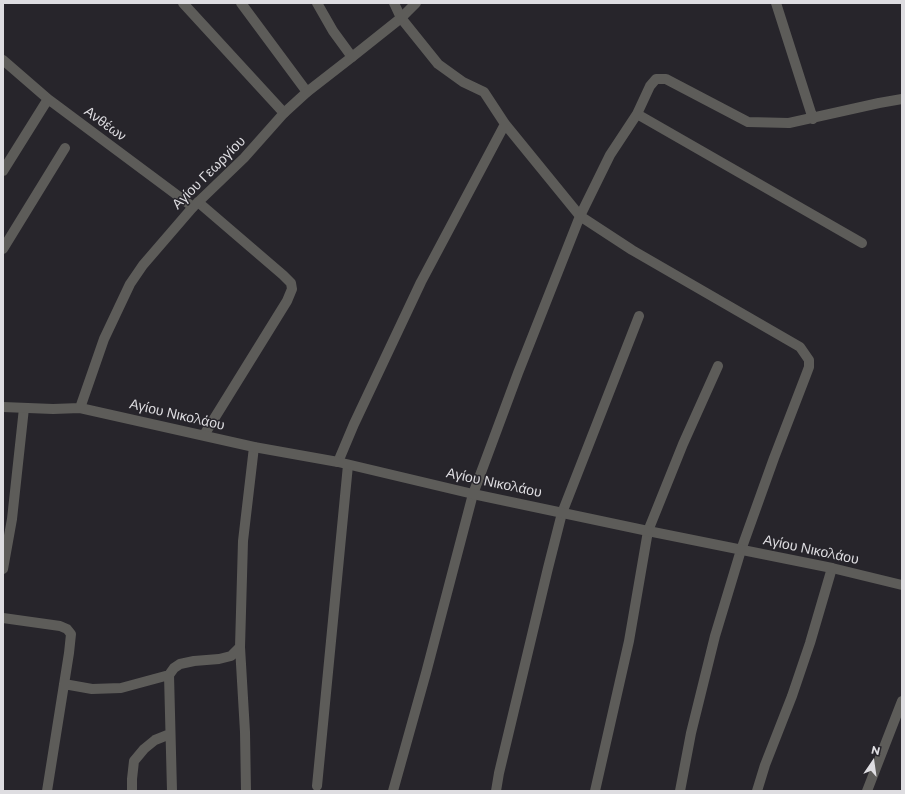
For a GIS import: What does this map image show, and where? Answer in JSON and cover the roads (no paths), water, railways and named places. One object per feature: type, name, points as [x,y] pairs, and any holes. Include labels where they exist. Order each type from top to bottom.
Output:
[{"type":"street","points":[[184,3],[284,113]]},
{"type":"street","points":[[241,3],[307,92]]},
{"type":"street","points":[[317,3],[333,31],[352,57]]},
{"type":"street","points":[[394,3],[401,18],[438,64],[463,82],[484,92],[505,124],[580,216],[632,250],[800,347],[809,360],[809,367],[806,376],[741,550],[712,651],[691,733],[680,791]]},
{"type":"street","name":"Αγίου Γεωργίου","points":[[80,408],[104,339],[130,284],[143,265],[196,204],[244,158],[284,113],[307,92],[401,18],[416,3]]},
{"type":"street","points":[[776,3],[813,119]]},
{"type":"street","name":"Ανθέων","points":[[3,60],[48,99],[196,204],[291,283],[292,289],[287,300],[204,435]]},
{"type":"street","points":[[393,791],[473,494],[518,373],[580,216],[610,155],[637,114],[650,86],[656,79],[666,79],[748,122],[789,124],[902,99]]},
{"type":"street","points":[[3,172],[48,99]]},
{"type":"street","points":[[637,114],[862,243]]},
{"type":"street","points":[[338,462],[354,424],[421,282],[505,124]]},
{"type":"street","points":[[3,248],[65,148]]},
{"type":"street","points":[[496,791],[562,512],[639,316]]},
{"type":"street","points":[[595,791],[628,641],[648,531],[683,444],[718,366]]},
{"type":"street","name":"Αγίου Νικολάου","points":[[3,406],[24,408],[80,408],[254,447],[338,462],[473,494],[832,568],[902,585]]},
{"type":"street","points":[[3,569],[12,519],[24,408]]},
{"type":"street","points":[[246,791],[245,732],[240,648],[243,541],[254,447]]},
{"type":"street","points":[[318,786],[348,465]]},
{"type":"street","points":[[757,791],[765,765],[808,650],[832,568]]},
{"type":"street","points":[[3,618],[60,626],[71,634],[47,791]]},
{"type":"street","points":[[172,791],[169,675],[174,668],[180,664],[194,661],[220,659],[231,656],[240,648]]},
{"type":"street","points":[[64,684],[92,689],[121,688],[169,675]]},
{"type":"street","points":[[867,791],[902,701]]},
{"type":"street","points":[[132,791],[134,761],[144,749],[155,740],[170,734]]}]
